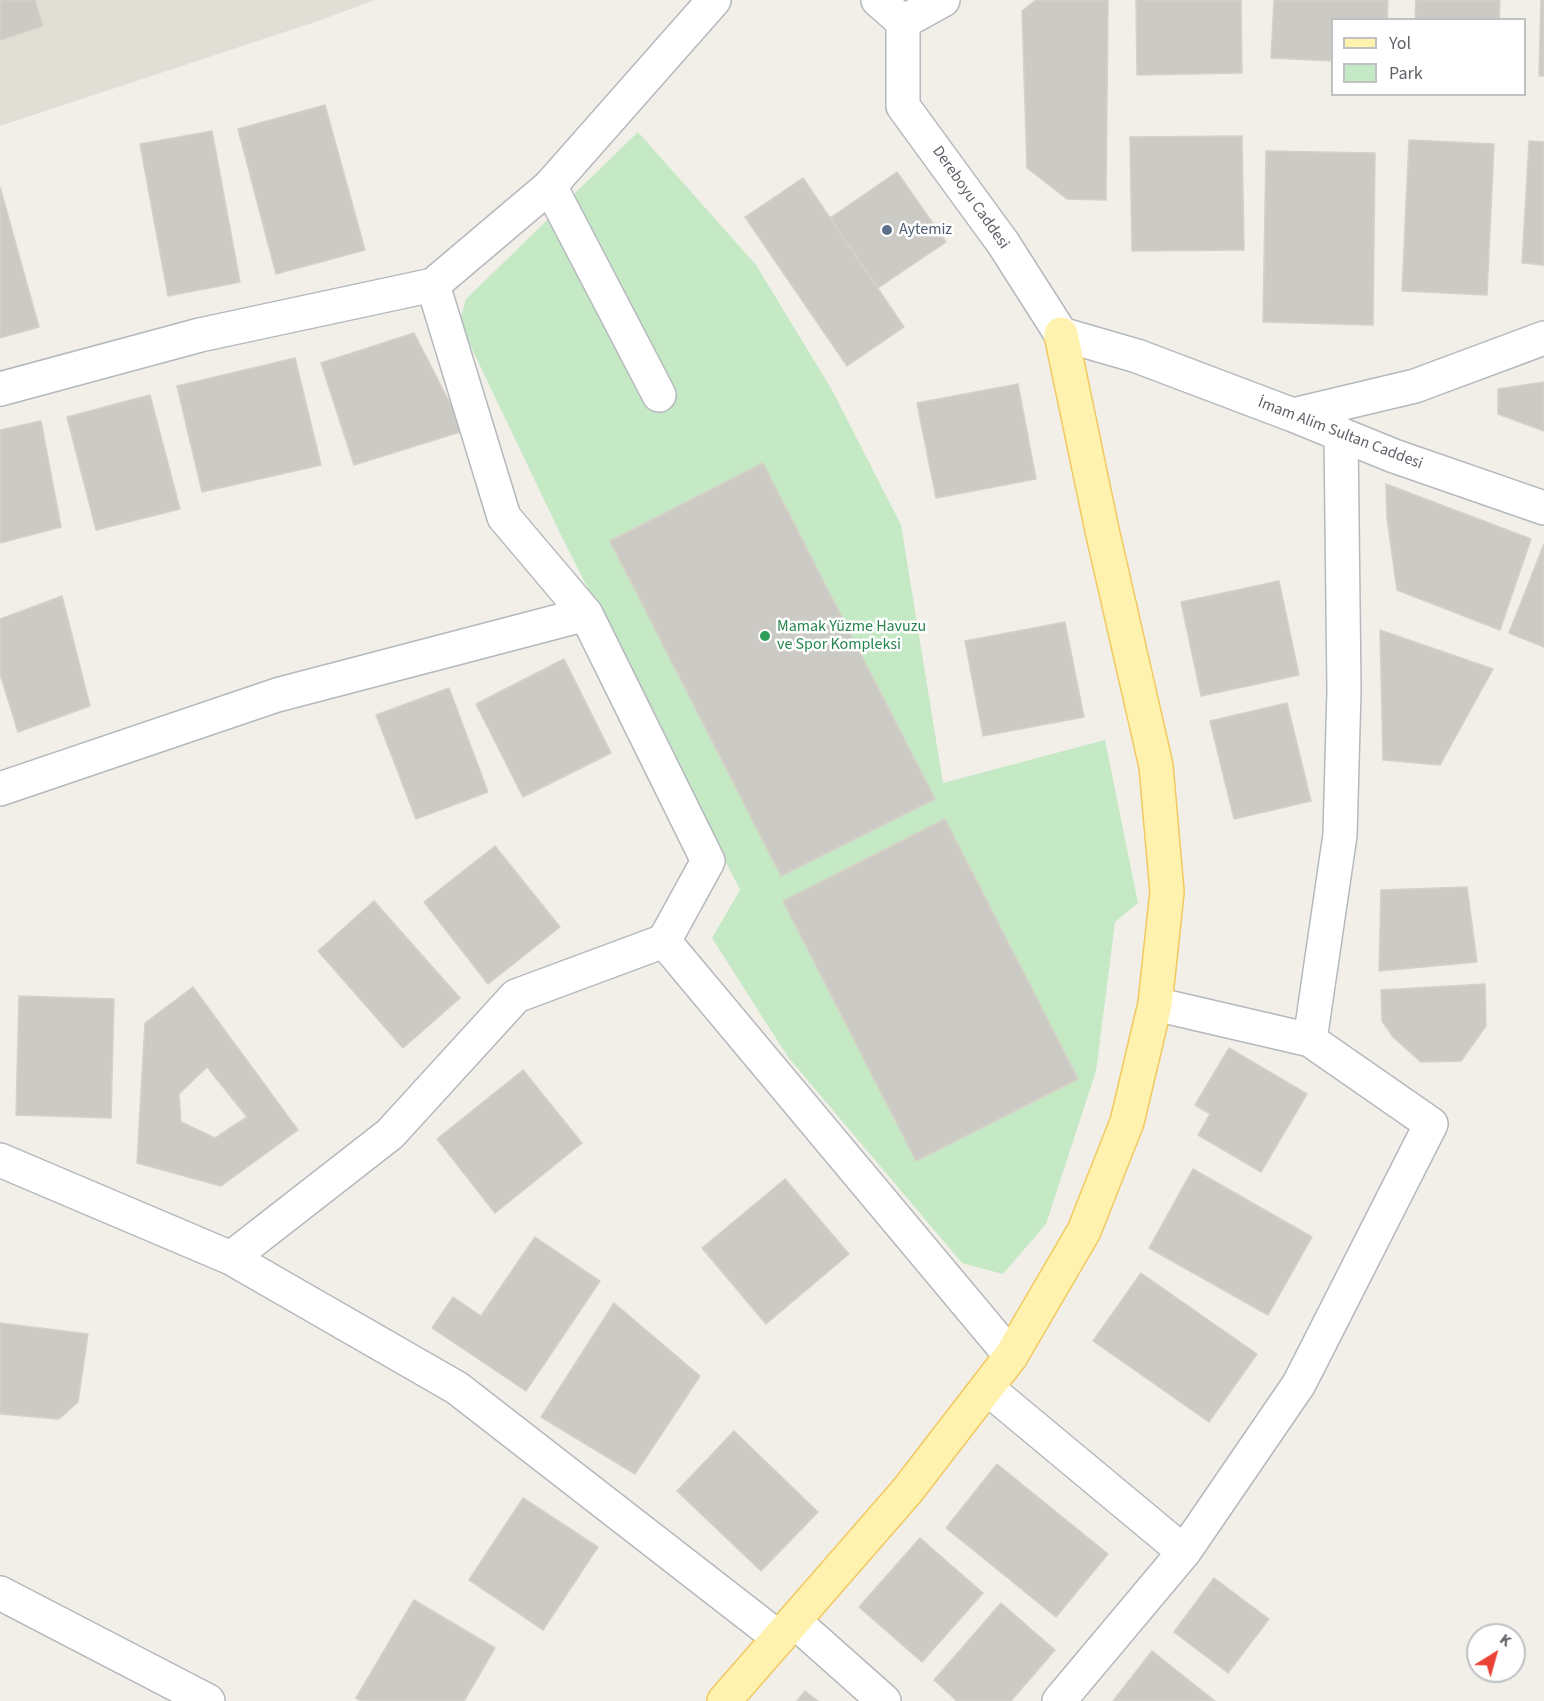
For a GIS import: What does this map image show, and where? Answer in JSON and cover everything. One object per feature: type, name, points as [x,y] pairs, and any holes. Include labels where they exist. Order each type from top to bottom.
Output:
[{"type":"main road","points":[[724,1701],[907,1491],[1011,1356],[1084,1231],[1127,1122],[1155,1004],[1167,892],[1156,766],[1102,530],[1062,334]]},
{"type":"street","points":[[0,389],[200,335],[433,285],[549,186],[714,0]]},
{"type":"street","points":[[878,0],[903,22],[943,0]]},
{"type":"street","name":"Dereboyu Caddesi","points":[[903,22],[903,106],[1003,243],[1062,334]]},
{"type":"street","points":[[549,186],[659,395]]},
{"type":"street","points":[[231,1258],[390,1134],[516,996],[664,941],[708,861],[586,614],[504,517],[433,285]]},
{"type":"street","name":"İmam Alim Sultan Caddesi","points":[[1062,334],[1137,356],[1394,456],[1544,508]]},
{"type":"street","points":[[1293,415],[1415,386],[1544,338]]},
{"type":"street","points":[[1310,1040],[1340,835],[1344,691],[1341,434]]},
{"type":"street","points":[[0,789],[277,695],[586,614]]},
{"type":"street","points":[[664,941],[1011,1356]]},
{"type":"street","points":[[1059,1701],[1184,1552],[1299,1384],[1431,1124],[1310,1040],[1155,1004]]},
{"type":"street","points":[[0,1160],[231,1258],[457,1388],[884,1701]]},
{"type":"street","points":[[987,1388],[1184,1552]]},
{"type":"street","points":[[0,1593],[208,1701]]},
{"type":"shaded area","points":[[0,0],[374,0],[321,20],[0,126]]},
{"type":"green space","name":"Mamak Yüzme Havuzu ve Spor Kompleksi","points":[[638,132],[756,265],[832,390],[901,525],[943,783],[1105,740],[1138,903],[1115,922],[1096,1071],[1046,1224],[1003,1274],[962,1263],[788,1057],[712,938],[740,890],[559,531],[460,320],[466,299]]},
{"type":"building","points":[[0,0],[35,0],[43,26],[0,40]]},
{"type":"building","points":[[1036,0],[1108,0],[1106,200],[1067,199],[1027,168],[1022,11]]},
{"type":"building","points":[[1136,0],[1241,0],[1242,73],[1137,75]]},
{"type":"building","points":[[1274,0],[1388,0],[1387,18],[1331,18],[1331,61],[1271,58]]},
{"type":"building","points":[[1416,0],[1500,0],[1499,18],[1415,18]]},
{"type":"building","points":[[1541,0],[1544,0],[1544,76],[1539,76]]},
{"type":"building","points":[[325,105],[365,250],[276,274],[238,129]]},
{"type":"building","points":[[212,131],[240,282],[168,296],[140,144]]},
{"type":"building","points":[[1242,136],[1244,250],[1132,251],[1130,137]]},
{"type":"building","points":[[1409,140],[1494,144],[1487,295],[1402,291]]},
{"type":"building","points":[[1529,141],[1544,142],[1544,265],[1522,263]]},
{"type":"building","points":[[1266,151],[1375,153],[1373,325],[1263,322]]},
{"type":"building","points":[[897,172],[946,242],[878,288],[830,218]]},
{"type":"building","points":[[803,178],[904,327],[847,366],[745,217]]},
{"type":"building","points":[[0,187],[39,327],[0,338]]},
{"type":"building","points":[[414,333],[453,409],[460,432],[354,465],[321,363]]},
{"type":"building","points":[[295,358],[321,465],[202,492],[177,386]]},
{"type":"building","points":[[1544,382],[1544,431],[1498,414],[1498,389]]},
{"type":"building","points":[[1018,384],[1036,479],[936,498],[917,403]]},
{"type":"building","points":[[150,395],[180,509],[96,530],[67,417]]},
{"type":"building","points":[[41,421],[61,527],[0,543],[0,430]]},
{"type":"building","points":[[763,463],[935,799],[781,876],[610,541]]},
{"type":"building","points":[[1386,484],[1531,539],[1500,630],[1397,590],[1387,518]]},
{"type":"building","points":[[1544,544],[1544,647],[1509,633]]},
{"type":"building","points":[[1279,581],[1299,675],[1201,696],[1181,602]]},
{"type":"building","points":[[62,596],[90,706],[18,732],[0,674],[0,619]]},
{"type":"building","points":[[1065,622],[1084,717],[983,736],[965,641]]},
{"type":"building","points":[[1380,630],[1493,669],[1440,765],[1383,760]]},
{"type":"building","points":[[564,659],[611,753],[523,797],[476,704]]},
{"type":"building","points":[[449,688],[488,792],[416,819],[376,715]]},
{"type":"building","points":[[1287,703],[1311,801],[1234,819],[1210,721]]},
{"type":"building","points":[[945,819],[1078,1079],[916,1161],[783,901]]},
{"type":"building","points":[[495,846],[560,927],[488,984],[424,902]]},
{"type":"building","points":[[1467,887],[1477,962],[1379,971],[1381,890]]},
{"type":"building","points":[[374,901],[460,998],[403,1048],[318,951]]},
{"type":"building","points":[[1485,984],[1486,1026],[1461,1061],[1421,1062],[1393,1037],[1382,1021],[1381,990]]},
{"type":"building","points":[[193,987],[298,1130],[221,1186],[137,1163],[145,1023]],"holes":[[[207,1067],[247,1117],[215,1138],[181,1122],[179,1094]]]},
{"type":"building","points":[[19,996],[114,999],[111,1118],[16,1115]]},
{"type":"building","points":[[1229,1048],[1307,1094],[1261,1172],[1198,1135],[1210,1114],[1195,1105]]},
{"type":"building","points":[[523,1070],[582,1143],[495,1213],[437,1139]]},
{"type":"building","points":[[1193,1169],[1312,1237],[1268,1315],[1149,1248]]},
{"type":"building","points":[[785,1179],[849,1254],[766,1324],[702,1248]]},
{"type":"building","points":[[535,1237],[600,1281],[526,1391],[432,1328],[453,1297],[481,1316]]},
{"type":"building","points":[[1141,1273],[1257,1354],[1209,1422],[1093,1341]]},
{"type":"building","points":[[614,1303],[700,1376],[635,1474],[541,1417]]},
{"type":"building","points":[[0,1323],[88,1334],[78,1402],[59,1419],[0,1414]]},
{"type":"building","points":[[734,1431],[818,1512],[761,1571],[677,1491]]},
{"type":"building","points":[[997,1464],[1108,1554],[1056,1617],[946,1528]]},
{"type":"building","points":[[523,1498],[598,1547],[543,1630],[469,1580]]},
{"type":"building","points":[[920,1538],[983,1593],[922,1662],[859,1607]]},
{"type":"building","points":[[1214,1578],[1269,1619],[1228,1673],[1174,1632]]},
{"type":"building","points":[[414,1600],[495,1648],[464,1701],[361,1701],[356,1698]]},
{"type":"building","points":[[1001,1603],[1055,1650],[1011,1701],[957,1701],[934,1680]]},
{"type":"building","points":[[1152,1651],[1215,1701],[1113,1701]]},
{"type":"building","points":[[805,1691],[818,1701],[797,1701]]},
{"type":"place","name":"Aytemiz","points":[[887,230]]},
{"type":"place","name":"Mamak Yüzme Havuzu ve Spor Kompleksi","points":[[765,636]]}]
